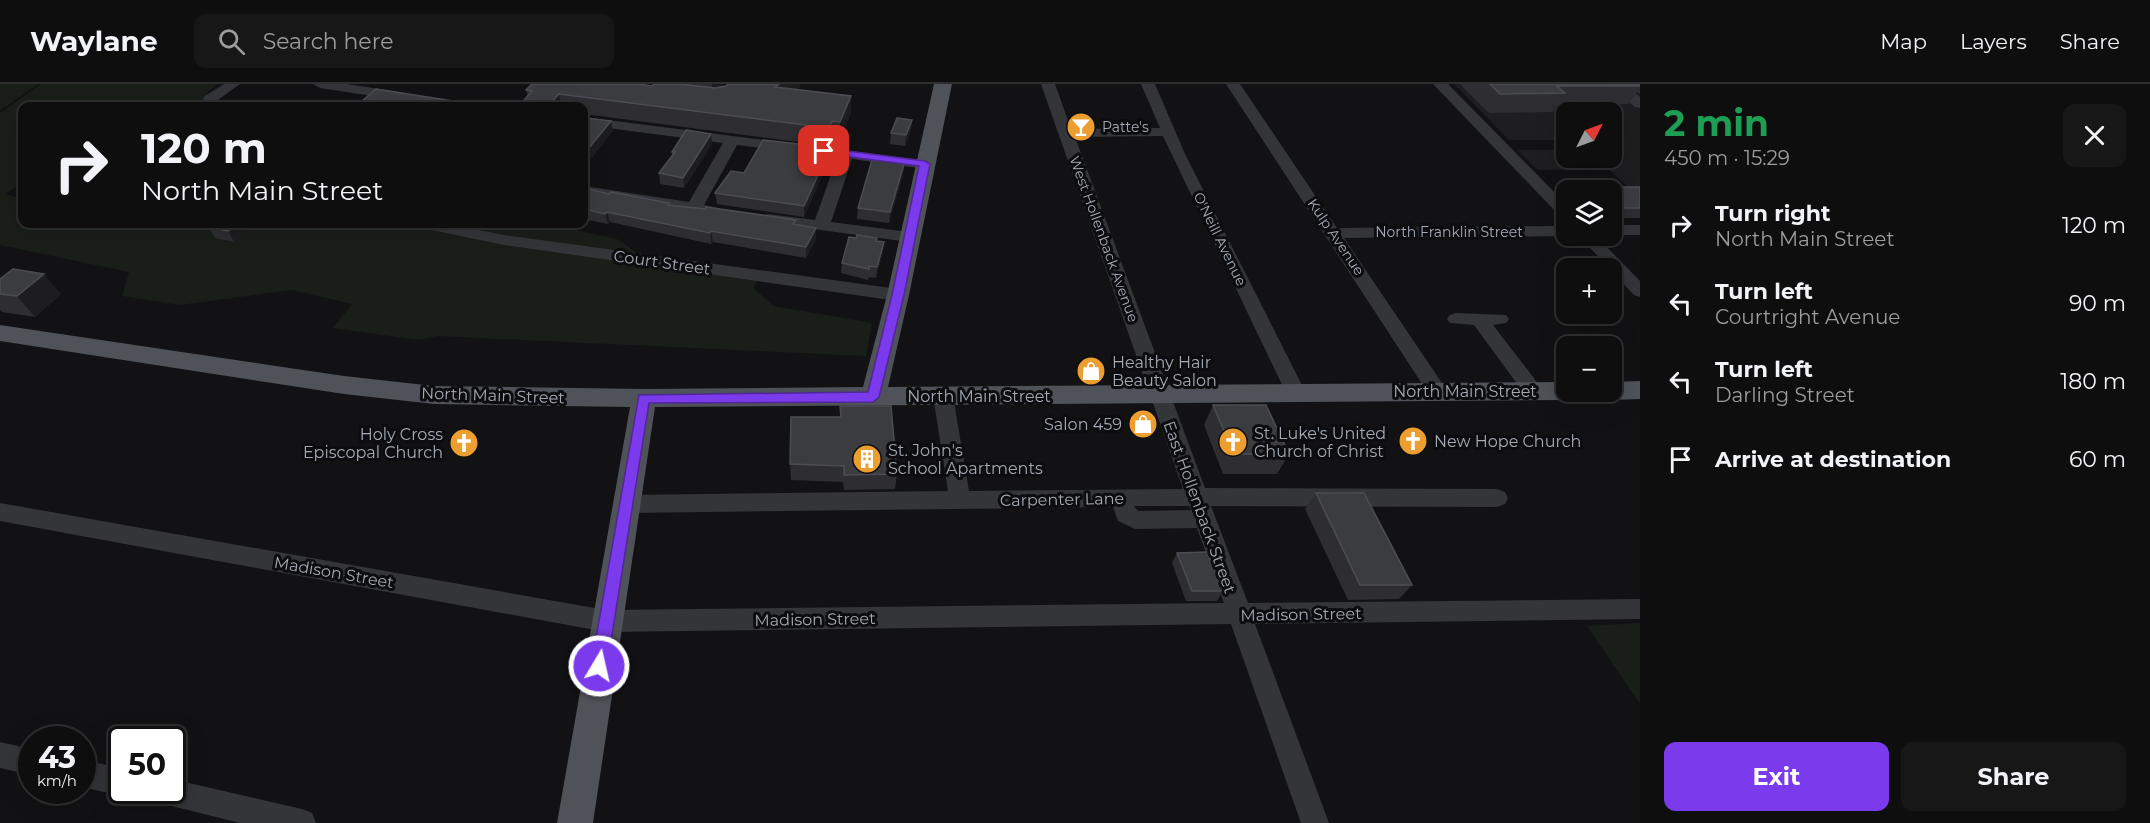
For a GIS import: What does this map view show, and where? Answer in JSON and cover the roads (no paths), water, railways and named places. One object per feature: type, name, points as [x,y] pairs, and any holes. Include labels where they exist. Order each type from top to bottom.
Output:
[{"type":"main road","points":[[873,397],[898,295],[943,84]]},
{"type":"main road","name":"North Main Street","points":[[0,333],[344,386],[423,394],[644,399],[1556,391]]},
{"type":"main road","points":[[1622,391],[1640,390]]},
{"type":"main road","points":[[574,823],[644,399]]},
{"type":"street","points":[[210,99],[233,84]]},
{"type":"street","points":[[320,84],[418,99]]},
{"type":"street","name":"West Hollenback Avenue","points":[[1048,84],[1160,394]]},
{"type":"street","name":"O'Neill Avenue","points":[[1148,84],[1168,132],[1296,393]]},
{"type":"street","name":"Kulp Avenue","points":[[1233,84],[1437,391]]},
{"type":"street","points":[[1440,84],[1556,203]]},
{"type":"street","points":[[1615,84],[1640,104]]},
{"type":"street","points":[[370,102],[384,94]]},
{"type":"street","points":[[588,122],[925,164]]},
{"type":"street","points":[[1066,133],[1168,132]]},
{"type":"street","points":[[694,208],[732,140]]},
{"type":"street","points":[[820,227],[846,154]]},
{"type":"street","points":[[588,192],[728,213]]},
{"type":"street","points":[[751,217],[909,237]]},
{"type":"street","name":"Court Street","points":[[446,228],[504,240],[898,295]]},
{"type":"street","points":[[1622,230],[1640,230]]},
{"type":"street","name":"North Franklin Street","points":[[1333,232],[1556,231]]},
{"type":"street","points":[[1597,246],[1640,291]]},
{"type":"street","points":[[1456,319],[1500,319]]},
{"type":"street","points":[[1479,319],[1533,391]]},
{"type":"street","name":"East Hollenback Street","points":[[1160,394],[1315,823]]},
{"type":"street","points":[[944,396],[960,500]]},
{"type":"street","name":"Carpenter Lane","points":[[627,504],[1121,498],[1126,515],[1135,520],[1200,508]]},
{"type":"street","points":[[1200,508],[1497,498]]},
{"type":"street","name":"Madison Street","points":[[0,512],[606,621],[1640,609]]},
{"type":"street","points":[[0,755],[18,759]]},
{"type":"street","points":[[186,796],[302,823]]},
{"type":"place","name":"Patte's","points":[[1081,127]]},
{"type":"place","name":"Healthy Hair Beauty Salon","points":[[1091,371]]},
{"type":"place","name":"Salon 459","points":[[1143,424]]},
{"type":"place","name":"New Hope Church","points":[[1413,441]]},
{"type":"place","name":"St. Luke's United Church of Christ","points":[[1233,442]]},
{"type":"place","name":"Holy Cross Episcopal Church","points":[[464,443]]},
{"type":"place","name":"St. John's School Apartments","points":[[867,459]]}]
